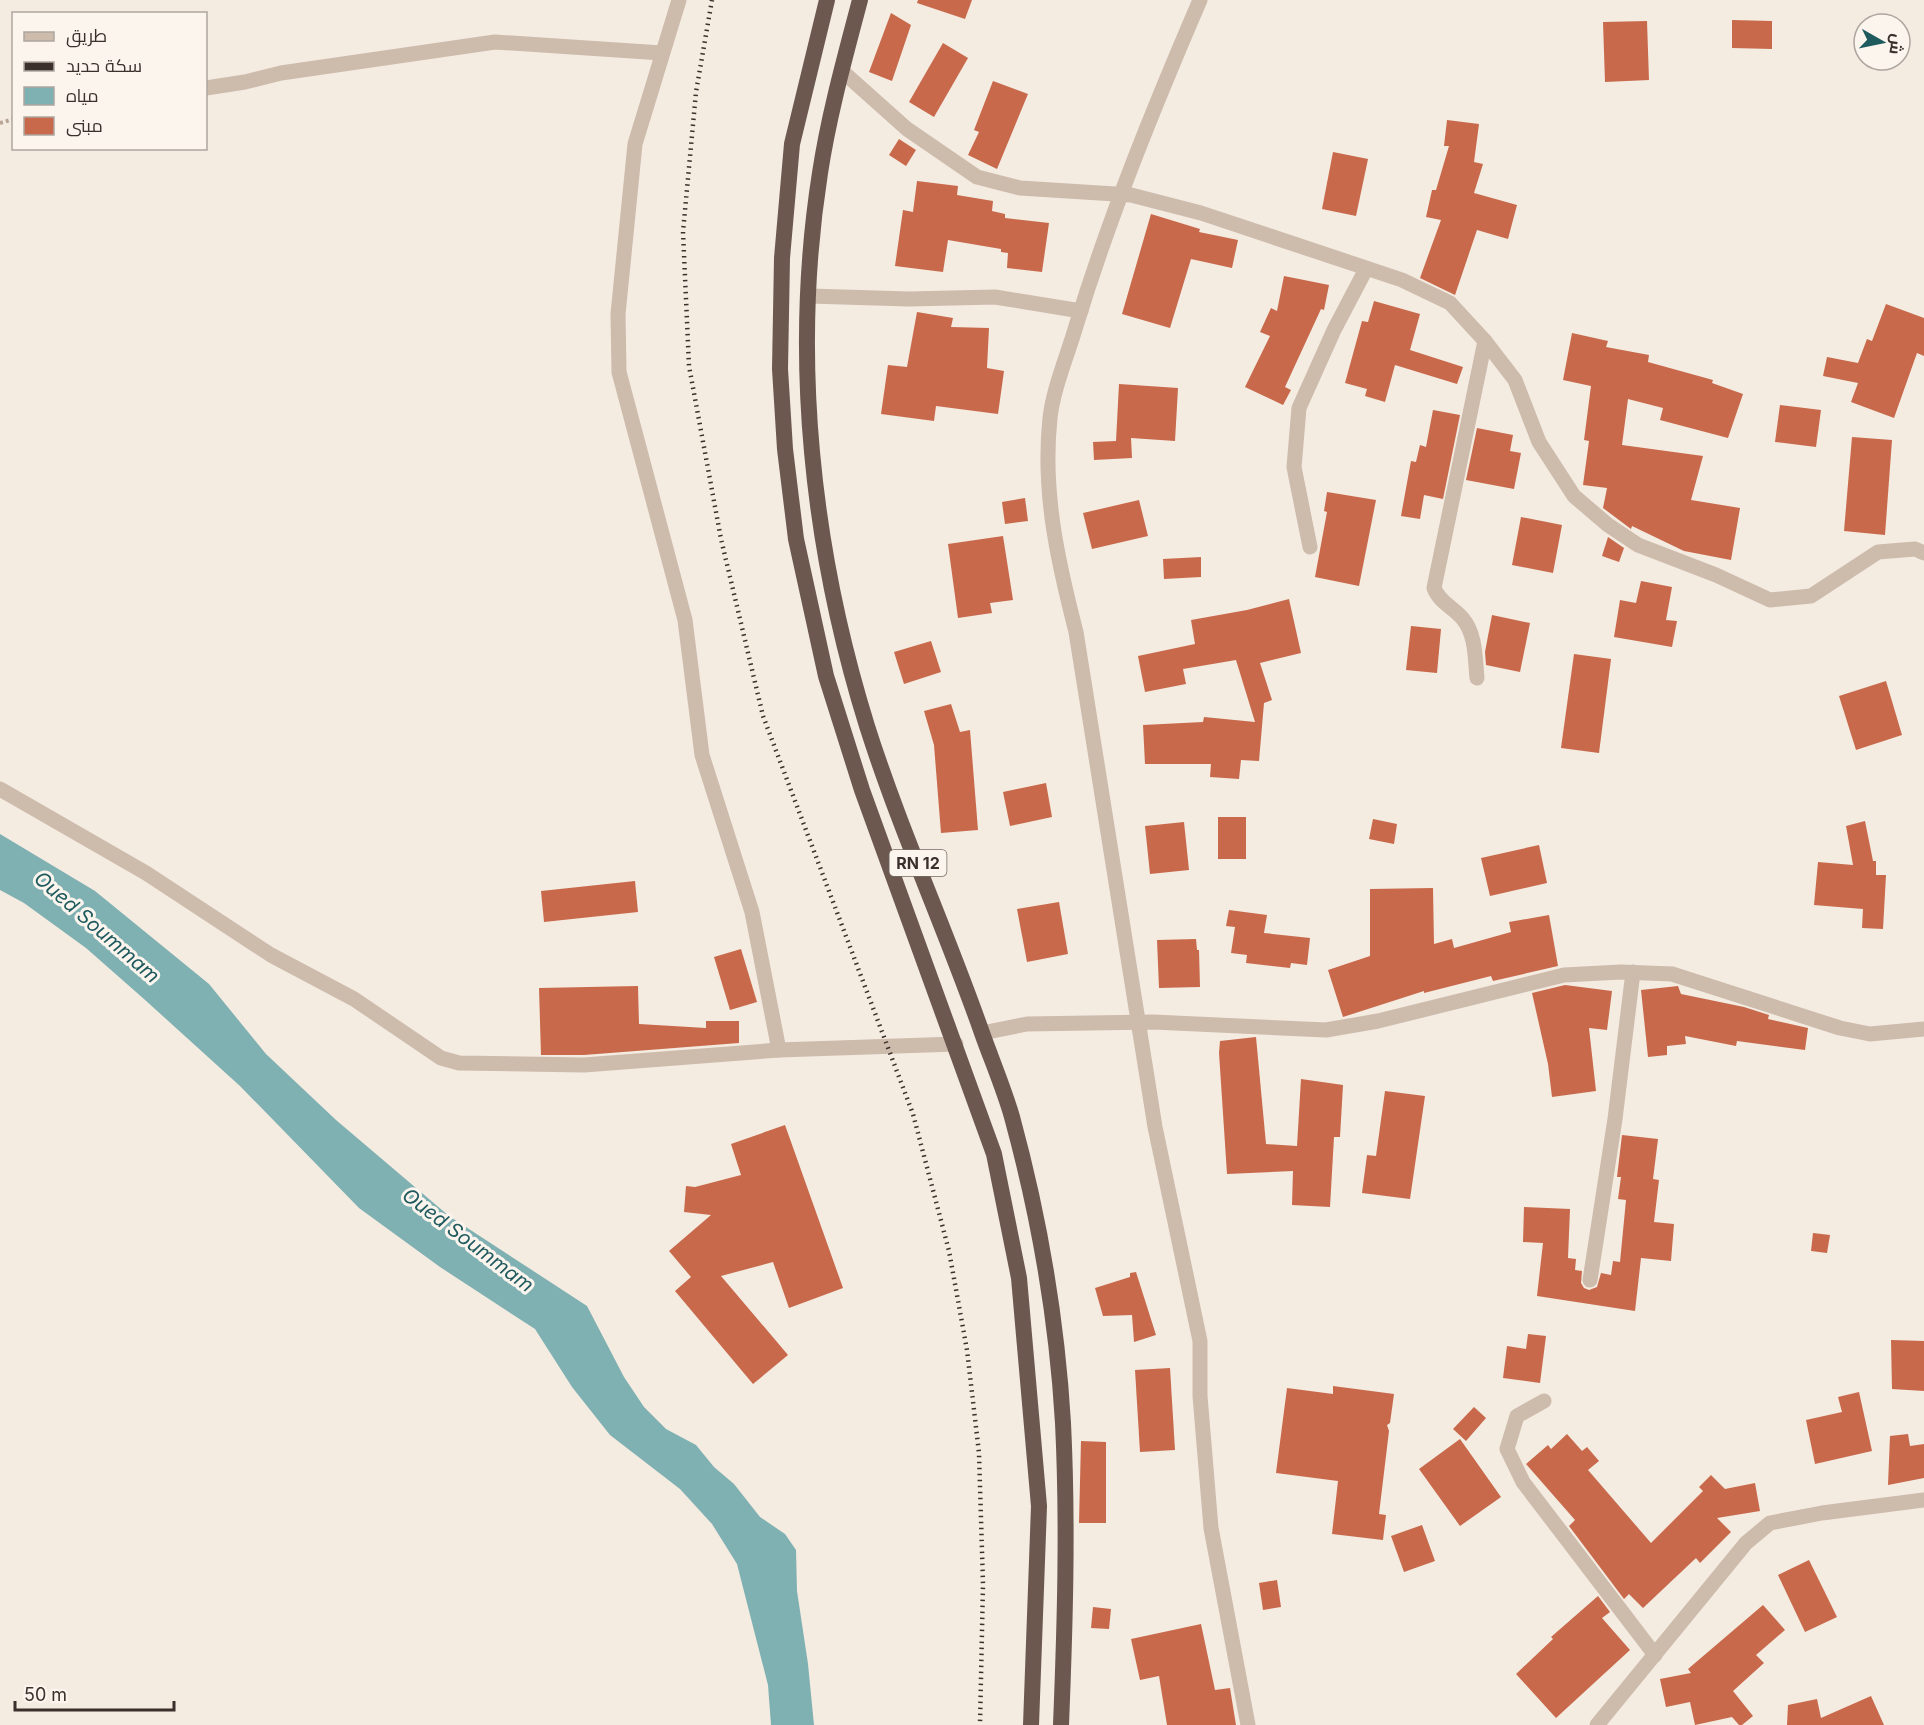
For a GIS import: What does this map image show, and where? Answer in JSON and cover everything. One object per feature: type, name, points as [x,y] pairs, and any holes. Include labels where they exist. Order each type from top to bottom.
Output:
[{"type":"highway","name":"RN 12","points":[[827,0],[792,144],[782,258],[780,369],[785,448],[796,540],[826,676],[858,778],[994,1154],[1019,1278],[1039,1506],[1031,1725]]},
{"type":"highway","name":"RN 12","points":[[860,0],[820,174],[811,253],[807,366],[813,472],[840,620],[867,726],[1011,1114],[1044,1254],[1063,1420],[1066,1524],[1061,1725]]},
{"type":"street","points":[[679,0],[635,144],[618,314],[619,372],[685,620],[702,755],[752,912],[779,1050]]},
{"type":"street","points":[[1200,0],[1120,195],[1081,311],[1050,416],[1047,481],[1057,557],[1076,632],[1155,1127],[1200,1341],[1200,1396],[1211,1528],[1248,1725]]},
{"type":"street","points":[[207,88],[245,82],[280,73],[495,42],[662,53]]},
{"type":"street","points":[[842,71],[907,129],[977,177],[1020,188],[1131,195],[1201,213],[1402,280],[1450,303],[1485,341],[1515,380],[1539,442],[1574,496],[1608,525],[1638,545],[1716,575],[1770,600],[1811,596],[1878,552],[1915,549],[1924,553]]},
{"type":"street","points":[[1310,547],[1294,467],[1299,408],[1334,330],[1366,269]]},
{"type":"street","points":[[809,296],[909,299],[995,297],[1081,311]]},
{"type":"street","points":[[1477,678],[1472,633],[1463,619],[1437,595],[1434,588],[1485,341]]},
{"type":"street","points":[[0,789],[146,873],[271,955],[354,999],[441,1058],[459,1063],[584,1065],[779,1050],[956,1044]]},
{"type":"street","points":[[982,1033],[1027,1024],[1139,1022],[1326,1030],[1378,1021],[1564,975],[1633,972],[1672,974],[1840,1028],[1870,1034],[1924,1029]]},
{"type":"street","points":[[1590,1280],[1633,972]]},
{"type":"street","points":[[1544,1401],[1517,1416],[1507,1449],[1523,1482],[1655,1655]]},
{"type":"street","points":[[1597,1725],[1746,1543],[1770,1523],[1821,1512],[1924,1500]]},
{"type":"water","name":"Oued Soummam","points":[[0,834],[95,891],[209,984],[266,1054],[336,1120],[449,1216],[587,1306],[624,1377],[644,1407],[666,1429],[696,1445],[714,1467],[734,1484],[760,1517],[785,1534],[796,1550],[797,1591],[814,1725],[771,1725],[768,1685],[737,1564],[712,1524],[680,1489],[610,1435],[572,1387],[535,1329],[440,1267],[359,1208],[240,1086],[144,999],[86,948],[24,903],[0,890]]},
{"type":"building","points":[[918,0],[972,0],[965,19],[917,3]]},
{"type":"building","points":[[891,13],[911,25],[892,81],[869,72]]},
{"type":"building","points":[[1732,20],[1772,21],[1772,49],[1732,48]]},
{"type":"building","points":[[1647,21],[1649,80],[1605,82],[1603,22]]},
{"type":"building","points":[[943,43],[968,58],[934,117],[909,102]]},
{"type":"building","points":[[993,81],[1028,94],[997,169],[968,155],[979,132],[974,130]]},
{"type":"building","points":[[1447,120],[1479,124],[1474,162],[1483,164],[1474,193],[1517,205],[1508,239],[1477,230],[1455,295],[1420,278],[1441,220],[1426,217],[1432,190],[1436,190],[1449,146],[1444,146]]},
{"type":"building","points":[[899,139],[916,150],[906,166],[889,155]]},
{"type":"building","points":[[1333,152],[1368,159],[1356,216],[1322,209]]},
{"type":"building","points":[[917,181],[958,186],[957,195],[993,201],[992,211],[1005,214],[1005,218],[1049,223],[1042,272],[1007,268],[1008,253],[1001,252],[1001,249],[948,240],[943,272],[895,266],[903,210],[913,212]]},
{"type":"building","points":[[1151,214],[1200,229],[1199,232],[1238,240],[1232,268],[1191,259],[1170,328],[1122,314]]},
{"type":"building","points":[[1284,276],[1329,285],[1324,310],[1321,309],[1285,387],[1291,390],[1283,405],[1245,387],[1270,336],[1260,332],[1271,308],[1277,311]]},
{"type":"building","points":[[1374,301],[1420,314],[1410,350],[1463,367],[1457,384],[1395,365],[1385,402],[1365,396],[1367,389],[1345,383],[1362,321],[1368,322]]},
{"type":"building","points":[[1886,304],[1924,318],[1924,356],[1917,353],[1894,418],[1851,402],[1858,383],[1823,376],[1827,357],[1858,363],[1867,339],[1872,341]]},
{"type":"building","points":[[917,312],[953,318],[951,327],[989,328],[987,368],[1004,371],[998,414],[936,406],[934,421],[881,414],[888,365],[907,367]]},
{"type":"building","points":[[1572,333],[1608,341],[1606,347],[1649,355],[1648,362],[1713,380],[1712,383],[1743,394],[1728,438],[1660,420],[1663,408],[1628,399],[1622,445],[1703,456],[1691,500],[1740,508],[1731,560],[1684,551],[1632,526],[1631,529],[1603,508],[1607,488],[1583,485],[1589,441],[1584,440],[1591,386],[1563,380]]},
{"type":"building","points":[[1119,384],[1178,388],[1175,441],[1131,438],[1132,458],[1094,460],[1093,442],[1116,441]]},
{"type":"building","points":[[1780,405],[1821,410],[1816,447],[1775,442]]},
{"type":"building","points":[[1433,410],[1460,415],[1443,499],[1424,495],[1420,519],[1401,516],[1411,461],[1416,462],[1420,445],[1426,447]]},
{"type":"building","points":[[1477,428],[1513,435],[1510,451],[1521,453],[1514,489],[1466,480]]},
{"type":"building","points":[[1852,437],[1892,440],[1885,535],[1844,531]]},
{"type":"building","points":[[1327,492],[1376,500],[1359,586],[1315,577],[1327,512],[1324,511]]},
{"type":"building","points":[[1025,498],[1028,521],[1005,524],[1002,502]]},
{"type":"building","points":[[1139,500],[1148,536],[1092,549],[1083,513]]},
{"type":"building","points":[[1521,517],[1562,525],[1553,573],[1512,565]]},
{"type":"building","points":[[1003,536],[1013,600],[990,603],[992,613],[958,618],[948,544]]},
{"type":"building","points":[[1608,537],[1624,548],[1619,562],[1602,556]]},
{"type":"building","points":[[1201,557],[1201,577],[1164,579],[1163,559]]},
{"type":"building","points":[[1641,581],[1672,587],[1666,620],[1677,621],[1672,647],[1614,637],[1620,600],[1636,603]]},
{"type":"building","points":[[1289,599],[1301,653],[1260,663],[1272,700],[1264,703],[1259,761],[1241,760],[1239,779],[1210,777],[1211,764],[1145,764],[1143,725],[1203,722],[1204,717],[1255,722],[1236,660],[1183,669],[1186,684],[1145,692],[1138,656],[1195,644],[1191,620],[1247,610]]},
{"type":"building","points":[[1492,615],[1530,623],[1520,672],[1486,665],[1485,652]]},
{"type":"building","points":[[1411,626],[1441,629],[1437,673],[1406,670]]},
{"type":"building","points":[[931,641],[941,672],[904,684],[894,652]]},
{"type":"building","points":[[1574,654],[1611,659],[1599,753],[1561,748]]},
{"type":"building","points":[[1886,681],[1902,735],[1856,750],[1839,696]]},
{"type":"building","points":[[951,704],[960,732],[970,730],[978,830],[941,833],[934,745],[924,711]]},
{"type":"building","points":[[1046,783],[1052,817],[1010,826],[1003,792]]},
{"type":"building","points":[[1218,817],[1246,817],[1246,859],[1218,859]]},
{"type":"building","points":[[1373,819],[1397,824],[1394,844],[1369,839]]},
{"type":"building","points":[[1865,821],[1873,861],[1876,861],[1876,875],[1886,875],[1883,929],[1862,928],[1863,909],[1814,905],[1818,862],[1853,865],[1846,826]]},
{"type":"building","points":[[1184,822],[1189,870],[1150,874],[1145,826]]},
{"type":"building","points":[[1539,845],[1547,883],[1490,896],[1481,858]]},
{"type":"building","points":[[635,881],[638,912],[544,922],[541,891]]},
{"type":"building","points":[[1433,888],[1434,944],[1452,939],[1454,948],[1511,932],[1509,922],[1549,915],[1558,966],[1493,981],[1491,976],[1424,993],[1424,991],[1343,1017],[1328,970],[1370,956],[1370,889]]},
{"type":"building","points":[[1059,902],[1068,954],[1027,962],[1017,909]]},
{"type":"building","points":[[1229,910],[1267,915],[1264,933],[1310,938],[1307,965],[1291,963],[1290,968],[1246,963],[1247,955],[1231,953],[1235,927],[1226,926]]},
{"type":"building","points":[[1196,939],[1197,950],[1199,950],[1200,987],[1159,988],[1157,940]]},
{"type":"building","points":[[741,949],[757,1002],[730,1010],[714,957]]},
{"type":"building","points":[[1565,985],[1612,991],[1607,1030],[1589,1028],[1596,1091],[1552,1097],[1548,1064],[1532,993]]},
{"type":"building","points":[[638,986],[639,1024],[706,1028],[706,1021],[739,1021],[739,1043],[584,1055],[541,1055],[539,988]]},
{"type":"building","points":[[1678,986],[1681,994],[1744,1007],[1769,1015],[1768,1019],[1808,1028],[1805,1050],[1737,1041],[1736,1046],[1685,1036],[1686,1044],[1667,1046],[1667,1055],[1648,1057],[1641,990]]},
{"type":"building","points":[[1256,1037],[1266,1144],[1297,1146],[1301,1079],[1343,1085],[1340,1137],[1334,1137],[1330,1207],[1292,1205],[1293,1171],[1227,1174],[1220,1041]]},
{"type":"building","points":[[1385,1091],[1425,1096],[1410,1199],[1362,1193],[1367,1155],[1376,1156]]},
{"type":"building","points":[[785,1125],[843,1288],[789,1308],[773,1262],[721,1276],[788,1355],[753,1384],[675,1291],[691,1277],[669,1251],[711,1215],[684,1212],[686,1186],[695,1187],[741,1175],[731,1144]]},
{"type":"building","points":[[1622,1135],[1658,1139],[1653,1179],[1659,1180],[1654,1222],[1674,1224],[1671,1261],[1641,1258],[1635,1311],[1537,1296],[1543,1243],[1523,1242],[1524,1207],[1570,1209],[1568,1258],[1576,1259],[1575,1270],[1582,1271],[1581,1283],[1584,1288],[1589,1290],[1597,1287],[1601,1273],[1611,1275],[1613,1261],[1620,1262],[1626,1200],[1618,1199],[1621,1177],[1617,1177]]},
{"type":"building","points":[[1813,1233],[1830,1235],[1827,1253],[1811,1251]]},
{"type":"building","points":[[1136,1272],[1156,1335],[1134,1342],[1132,1315],[1103,1316],[1095,1288],[1130,1277],[1130,1273]]},
{"type":"building","points":[[1528,1334],[1546,1336],[1540,1383],[1503,1378],[1507,1346],[1526,1349]]},
{"type":"building","points":[[1891,1340],[1924,1341],[1924,1391],[1892,1389]]},
{"type":"building","points":[[1170,1368],[1175,1450],[1140,1452],[1135,1370]]},
{"type":"building","points":[[1333,1386],[1394,1394],[1390,1423],[1387,1425],[1389,1431],[1379,1514],[1386,1515],[1383,1540],[1332,1534],[1338,1481],[1276,1473],[1287,1388],[1333,1394]]},
{"type":"building","points":[[1859,1392],[1872,1451],[1815,1464],[1806,1420],[1842,1412],[1838,1397]]},
{"type":"building","points":[[1474,1407],[1486,1418],[1466,1441],[1453,1429]]},
{"type":"building","points":[[1567,1434],[1582,1451],[1587,1447],[1599,1461],[1588,1470],[1651,1543],[1703,1491],[1699,1487],[1711,1475],[1725,1489],[1755,1483],[1760,1511],[1717,1518],[1731,1532],[1700,1563],[1696,1558],[1643,1608],[1629,1594],[1624,1599],[1569,1526],[1575,1520],[1526,1464],[1548,1445],[1551,1449]]},
{"type":"building","points":[[1908,1434],[1910,1446],[1924,1444],[1924,1478],[1888,1485],[1890,1436]]},
{"type":"building","points":[[1460,1439],[1501,1497],[1460,1526],[1419,1469]]},
{"type":"building","points":[[1081,1441],[1106,1442],[1106,1523],[1079,1523]]},
{"type":"building","points":[[1422,1525],[1435,1561],[1404,1572],[1391,1536]]},
{"type":"building","points":[[1809,1560],[1837,1617],[1805,1632],[1778,1575]]},
{"type":"building","points":[[1277,1580],[1281,1607],[1263,1610],[1259,1583]]},
{"type":"building","points":[[1598,1596],[1610,1612],[1602,1618],[1630,1650],[1556,1718],[1516,1674],[1553,1639],[1551,1637]]},
{"type":"building","points":[[1763,1605],[1785,1630],[1756,1655],[1764,1663],[1733,1691],[1753,1716],[1742,1725],[1739,1725],[1732,1717],[1695,1725],[1690,1702],[1666,1707],[1660,1679],[1691,1673],[1688,1669]]},
{"type":"building","points":[[1093,1607],[1111,1609],[1109,1629],[1091,1628]]},
{"type":"building","points":[[1201,1624],[1215,1690],[1230,1688],[1236,1725],[1167,1725],[1159,1676],[1140,1680],[1131,1639]]},
{"type":"building","points":[[1871,1696],[1884,1725],[1787,1725],[1788,1705],[1817,1699],[1821,1718]]},
{"type":"railway","points":[[712,0],[696,92],[683,232],[689,366],[721,539],[763,716],[913,1114],[949,1251],[967,1350],[979,1453],[983,1584],[980,1725]]}]
